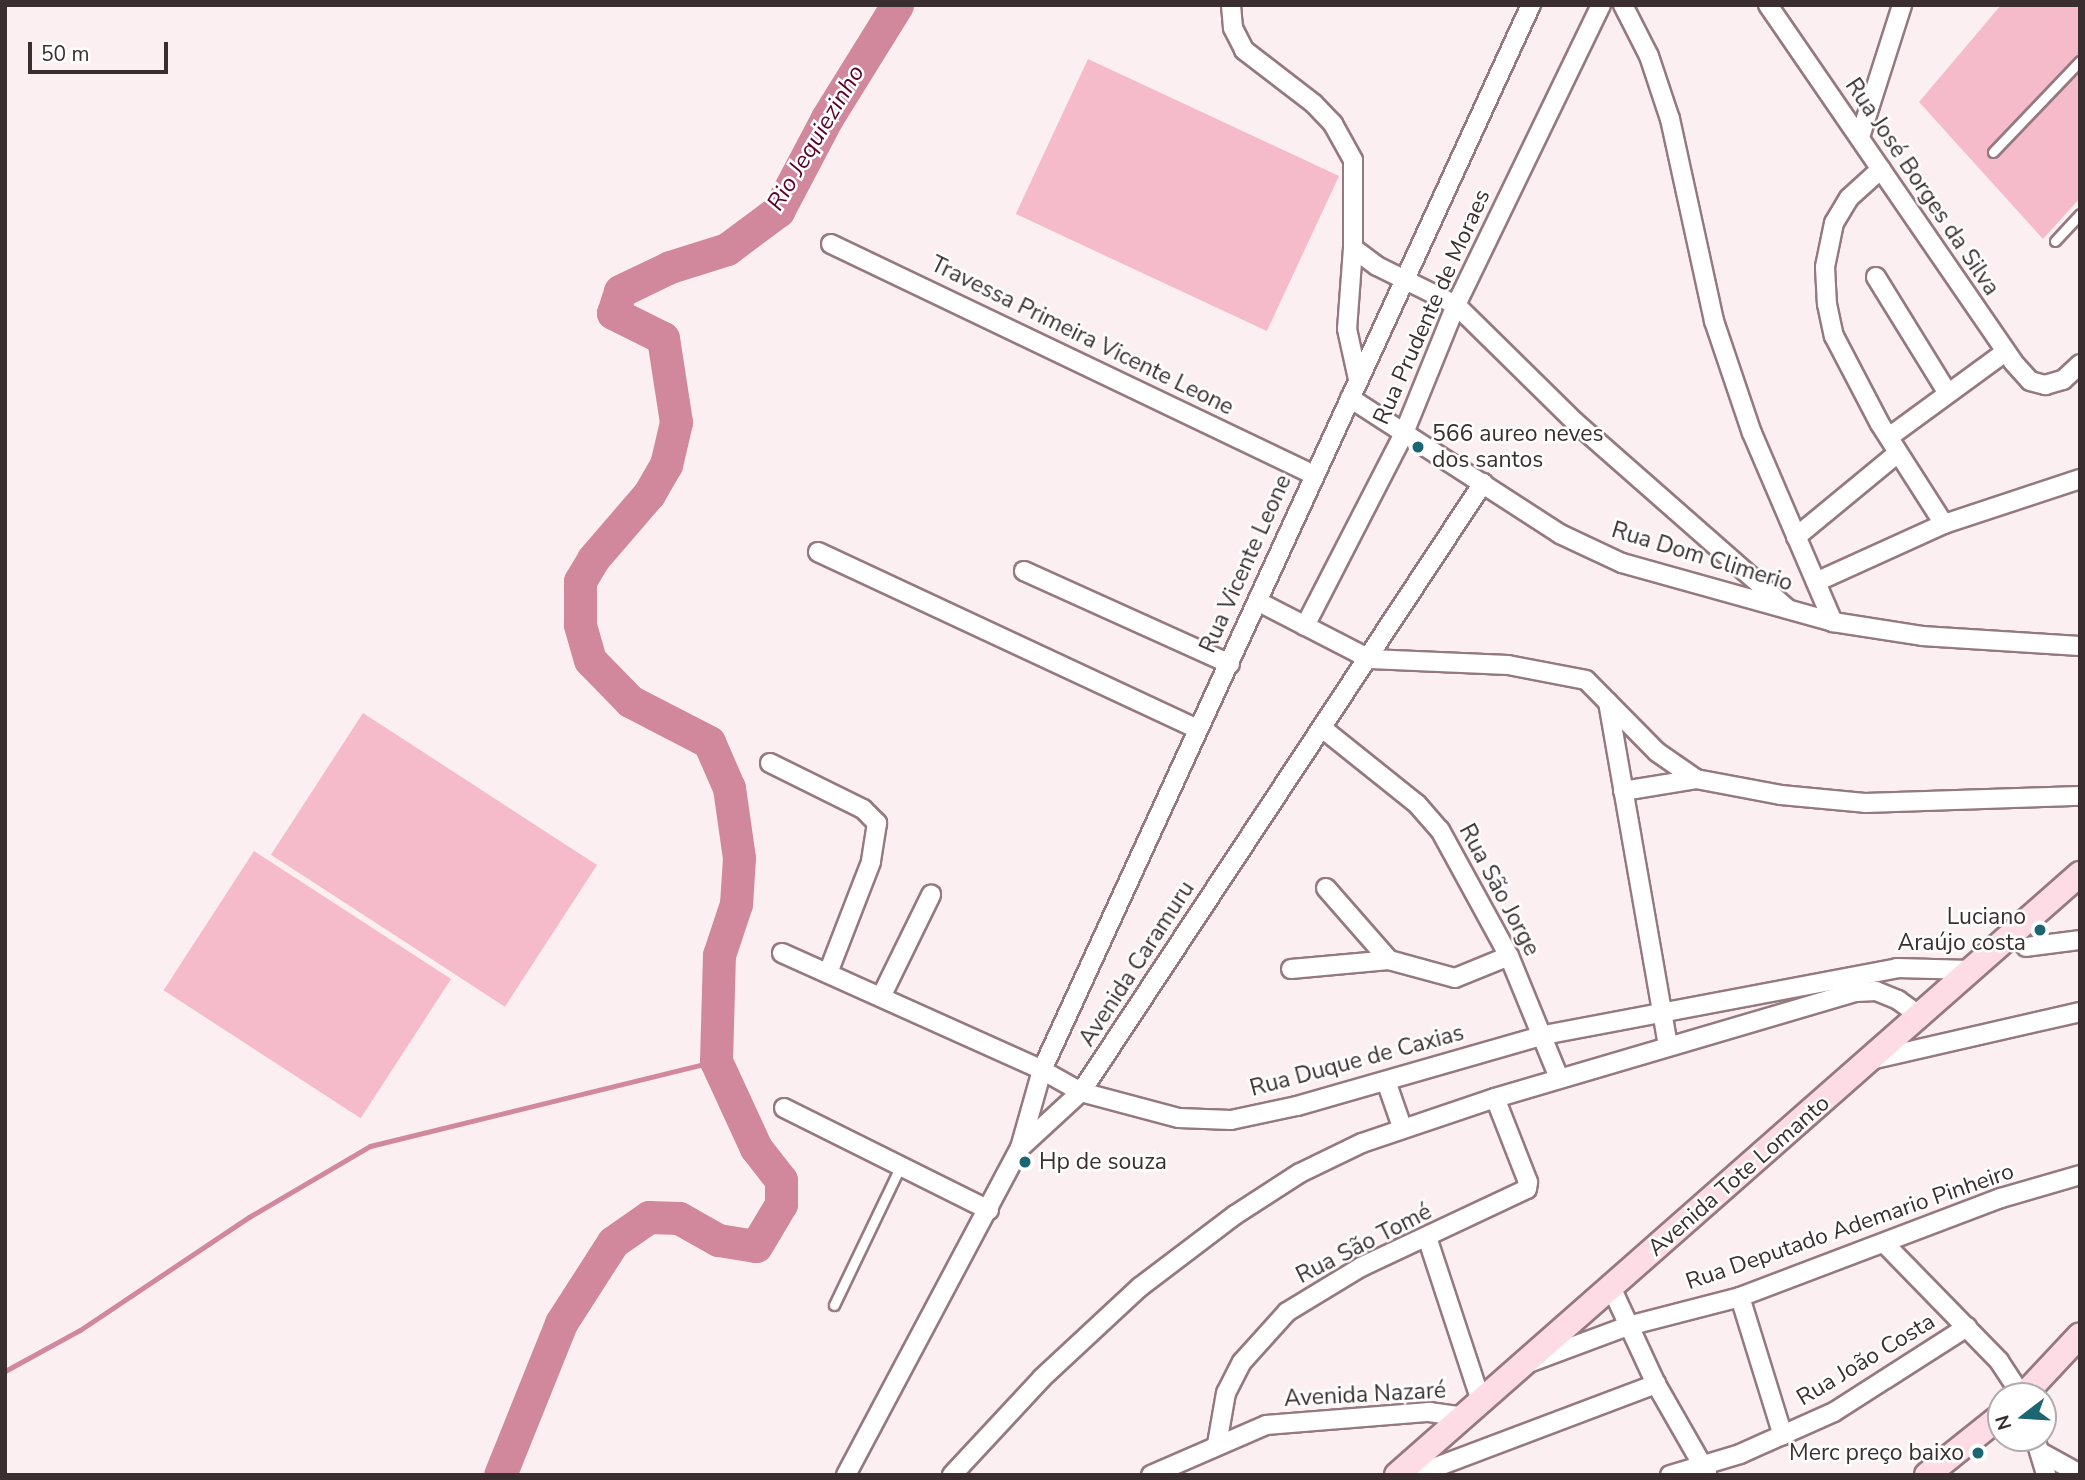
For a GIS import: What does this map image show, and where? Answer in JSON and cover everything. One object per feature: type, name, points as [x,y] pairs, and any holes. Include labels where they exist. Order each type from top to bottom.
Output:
[{"type":"main road","name":"Avenida Tote Lomanto","points":[[1397,1475],[1875,1059],[1970,970],[2080,874]]},
{"type":"main road","points":[[2036,1382],[2080,1335]]},
{"type":"main road","points":[[1927,1475],[1987,1427]]},
{"type":"street","points":[[1231,5],[1233,28],[1244,50],[1314,104],[1333,124],[1353,160],[1353,247],[1347,329],[1358,379]]},
{"type":"street","name":"Rua Vicente Leone","points":[[1020,1148],[1042,1070],[1259,601],[1312,474],[1350,398],[1531,5]]},
{"type":"street","name":"Rua Prudente de Moraes","points":[[1305,626],[1404,433],[1456,305],[1601,5]]},
{"type":"street","points":[[1623,5],[1649,56],[1670,119],[1714,321],[1752,433],[1833,622]]},
{"type":"street","name":"Rua José Borges da Silva","points":[[1768,5],[2005,352],[2031,381],[2045,385],[2063,380],[2080,364]]},
{"type":"street","points":[[1860,137],[1902,5]]},
{"type":"street","points":[[1881,169],[1849,198],[1834,223],[1825,267],[1826,304],[1834,335],[1898,453],[1944,524]]},
{"type":"street","name":"Travessa Primeira Vicente Leone","points":[[831,243],[1312,474]]},
{"type":"street","points":[[1353,247],[1456,305],[1575,422],[1788,609]]},
{"type":"street","points":[[1876,277],[1947,392]]},
{"type":"street","points":[[1889,437],[2005,352]]},
{"type":"street","name":"Rua Dom Climerio","points":[[1350,398],[1560,534],[1622,563],[1833,622],[1922,636],[2080,646]]},
{"type":"street","points":[[1796,537],[1898,453]]},
{"type":"street","points":[[1816,582],[1944,524],[2080,480]]},
{"type":"street","name":"Avenida Caramuru","points":[[846,1475],[1020,1148],[1082,1093],[1370,659],[1483,483]]},
{"type":"street","points":[[818,552],[1198,729]]},
{"type":"street","points":[[1024,571],[1230,664]]},
{"type":"street","points":[[1259,601],[1370,659],[1508,665],[1586,680],[1607,698],[1657,752],[1696,779]]},
{"type":"street","points":[[1607,698],[1660,1013],[1668,1046]]},
{"type":"street","name":"Rua São Jorge","points":[[1322,728],[1417,804],[1440,830],[1509,956],[1544,1035],[1559,1078]]},
{"type":"street","points":[[770,763],[863,808],[877,823],[872,862],[828,973]]},
{"type":"street","points":[[1623,791],[1696,779],[1781,795],[1865,803],[2080,796]]},
{"type":"street","points":[[1326,888],[1389,960]]},
{"type":"street","points":[[881,997],[931,895]]},
{"type":"street","points":[[2026,947],[2080,940]]},
{"type":"street","name":"Rua Duque de Caxias","points":[[782,953],[1042,1070],[1082,1093],[1179,1118],[1231,1120],[1386,1081],[1544,1035],[1660,1013],[1855,984],[1898,1000],[1921,1017]]},
{"type":"street","points":[[1290,969],[1389,960],[1455,978],[1509,956]]},
{"type":"street","name":"Rua Duque de Caxias","points":[[952,1475],[1042,1378],[1140,1287],[1235,1214],[1300,1173],[1402,1127],[1668,1046],[1897,968],[1970,970]]},
{"type":"street","points":[[1875,1059],[2080,1012]]},
{"type":"street","points":[[1386,1081],[1402,1127]]},
{"type":"street","name":"Rua São Tomé","points":[[1217,1444],[1226,1393],[1262,1335],[1287,1312],[1350,1273],[1527,1189],[1528,1182],[1495,1097]]},
{"type":"street","points":[[784,1108],[989,1210]]},
{"type":"street","name":"Rua Deputado Ademario Pinheiro","points":[[1518,1367],[1628,1326],[1740,1297],[2001,1198],[2080,1175]]},
{"type":"street","points":[[1427,1237],[1473,1409]]},
{"type":"street","points":[[1884,1243],[1999,1361],[2013,1382]]},
{"type":"street","points":[[1611,1287],[1656,1384],[1705,1470]]},
{"type":"street","points":[[1740,1297],[1783,1436]]},
{"type":"street","name":"Rua João Costa","points":[[1670,1475],[1705,1470],[1834,1412],[1967,1327]]},
{"type":"street","points":[[1415,1475],[1656,1384]]},
{"type":"street","name":"Avenida Nazaré","points":[[1151,1475],[1217,1444],[1266,1425],[1304,1419],[1473,1409]]},
{"type":"street","points":[[2039,1452],[2046,1475]]},
{"type":"street","points":[[2047,1452],[2080,1474]]},
{"type":"lane","points":[[1993,152],[2080,61]]},
{"type":"lane","points":[[2054,241],[2080,214]]},
{"type":"lane","points":[[834,1305],[901,1165]]},
{"type":"shaded area","points":[[2001,5],[2080,5],[2080,198],[2043,239],[1919,102]]},
{"type":"shaded area","points":[[1088,59],[1339,176],[1267,331],[1016,214]]},
{"type":"shaded area","points":[[363,713],[597,865],[505,1007],[271,855]]},
{"type":"shaded area","points":[[254,851],[451,979],[361,1118],[164,990]]},
{"type":"waterway","name":"Rio Jequiezinho","points":[[500,1475],[561,1323],[613,1242],[649,1217],[679,1218],[718,1240],[756,1246],[781,1204],[781,1180],[756,1148],[716,1061],[719,955],[736,904],[739,858],[729,788],[709,742],[630,701],[590,660],[580,624],[580,581],[593,559],[649,494],[666,465],[676,422],[663,338],[613,313],[620,291],[670,267],[727,249],[778,211],[827,118],[897,5]]},
{"type":"waterway","points":[[5,1371],[80,1330],[249,1217],[370,1146],[716,1061]]},
{"type":"place","name":"566 aureo neves dos santos","points":[[1418,447]]},
{"type":"place","name":"Luciano Araújo costa","points":[[2040,930]]},
{"type":"place","name":"Hp de souza","points":[[1025,1162]]},
{"type":"place","name":"Merc preço baixo","points":[[1978,1453]]}]
